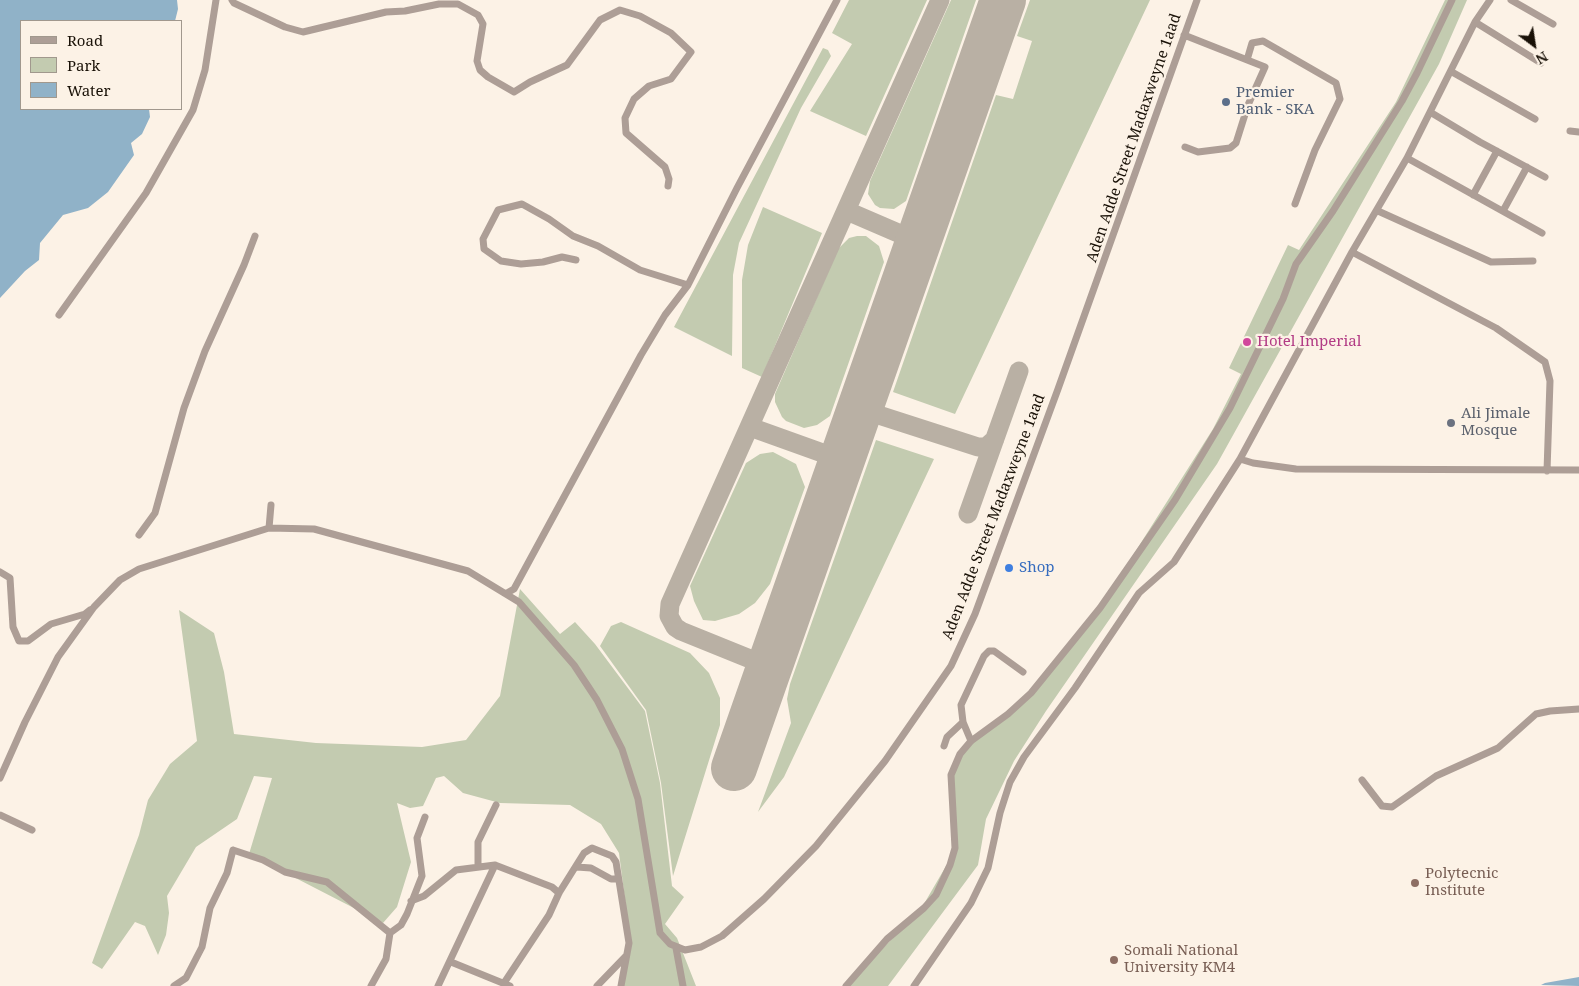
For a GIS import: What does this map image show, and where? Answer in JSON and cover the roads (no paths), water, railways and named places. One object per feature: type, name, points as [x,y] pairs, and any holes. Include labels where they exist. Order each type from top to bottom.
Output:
[{"type":"street","points":[[59,315],[146,193],[193,110],[205,70],[216,0]]},
{"type":"street","points":[[232,0],[234,3],[271,20],[303,32],[386,12],[405,11],[440,4],[458,4],[478,15],[483,24],[477,60],[480,70],[488,77],[514,92],[530,82],[567,65],[600,20],[620,10],[640,16],[671,33],[691,52],[671,79],[649,86],[634,99],[625,118],[626,133],[665,167],[669,179],[668,186]]},
{"type":"street","points":[[507,594],[514,589],[641,355],[665,315],[688,285],[736,188],[838,0]]},
{"type":"street","name":"Aden Adde Street Madaxweyne 1aad","points":[[676,948],[693,949],[710,944],[722,936],[764,899],[816,846],[885,761],[951,666],[975,614],[1052,407],[1197,0]]},
{"type":"street","points":[[846,986],[887,940],[924,908],[944,881],[955,848],[951,775],[960,754],[971,741],[1008,714],[1031,693],[1100,608],[1170,507],[1215,437],[1283,299],[1296,264],[1333,211],[1402,101],[1452,0]]},
{"type":"street","points":[[914,986],[970,903],[988,868],[1000,813],[1010,782],[1024,758],[1075,688],[1139,593],[1174,562],[1240,459],[1352,252],[1378,211],[1407,158],[1452,72],[1475,22],[1490,0]]},
{"type":"street","points":[[1511,0],[1553,24]]},
{"type":"street","points":[[1475,22],[1541,63]]},
{"type":"street","points":[[1184,36],[1265,67],[1248,105],[1238,141],[1230,148],[1208,151],[1198,152],[1185,147]]},
{"type":"street","points":[[1247,60],[1252,43],[1263,42],[1336,83],[1340,98],[1315,150],[1295,204]]},
{"type":"street","points":[[1452,72],[1536,119]]},
{"type":"street","points":[[1430,112],[1545,177]]},
{"type":"street","points":[[1570,132],[1579,132]]},
{"type":"street","points":[[1473,194],[1497,151]]},
{"type":"street","points":[[1407,158],[1542,233]]},
{"type":"street","points":[[1503,211],[1527,167]]},
{"type":"street","points":[[576,260],[562,256],[543,262],[521,264],[501,261],[484,249],[482,239],[498,210],[522,204],[549,219],[573,236],[598,246],[640,270],[688,285]]},
{"type":"street","points":[[1378,211],[1491,262],[1533,261]]},
{"type":"street","points":[[140,536],[155,513],[167,464],[187,400],[205,351],[255,236]]},
{"type":"street","points":[[1352,252],[1496,328],[1545,362],[1550,381],[1547,471]]},
{"type":"street","points":[[1240,459],[1253,463],[1296,469],[1579,470]]},
{"type":"street","points":[[269,528],[271,505]]},
{"type":"street","points":[[0,778],[25,722],[58,657],[94,607],[120,580],[139,569],[269,528],[314,529],[396,550],[468,572],[507,594],[519,602],[574,664],[622,749],[638,799],[657,923],[664,938],[676,948],[684,986]]},
{"type":"street","points":[[0,572],[10,578],[12,627],[19,641],[28,642],[51,624],[85,614],[94,607]]},
{"type":"street","points":[[971,741],[963,722],[961,705],[989,651],[994,651],[1023,672]]},
{"type":"street","points":[[1362,780],[1382,806],[1392,807],[1436,776],[1498,748],[1536,714],[1579,709]]},
{"type":"street","points":[[944,746],[947,736],[963,722]]},
{"type":"street","points":[[478,866],[478,842],[496,805]]},
{"type":"street","points":[[0,815],[32,830]]},
{"type":"street","points":[[371,986],[386,959],[390,933],[401,925],[422,876],[417,838],[425,817]]},
{"type":"street","points":[[450,962],[507,984],[550,915],[559,893],[587,850],[592,848],[606,852],[616,862],[617,879],[629,944],[621,986]]},
{"type":"street","points":[[174,986],[186,978],[202,947],[210,908],[227,872],[233,850],[263,860],[285,872],[327,882],[390,933]]},
{"type":"street","points":[[438,986],[495,865]]},
{"type":"street","points":[[411,901],[424,896],[456,870],[495,865],[552,887],[559,893]]},
{"type":"street","points":[[577,867],[591,868],[611,879],[617,879]]},
{"type":"street","points":[[597,986],[626,956]]},
{"type":"water","points":[[0,0],[177,0],[178,9],[175,20],[20,20],[20,110],[149,110],[150,117],[142,134],[131,143],[134,155],[108,192],[88,208],[63,215],[40,243],[39,260],[25,271],[0,298]]},
{"type":"water","points":[[1579,977],[1579,986],[1541,985],[1545,983]]},
{"type":"place","name":"Premier Bank - SKA","points":[[1226,102]]},
{"type":"place","name":"Hotel Imperial","points":[[1247,342]]},
{"type":"place","name":"Ali Jimale Mosque","points":[[1451,423]]},
{"type":"place","name":"Shop","points":[[1009,568]]},
{"type":"place","name":"Polytecnic Institute","points":[[1415,883]]},
{"type":"place","name":"Somali National University KM4","points":[[1114,960]]}]
